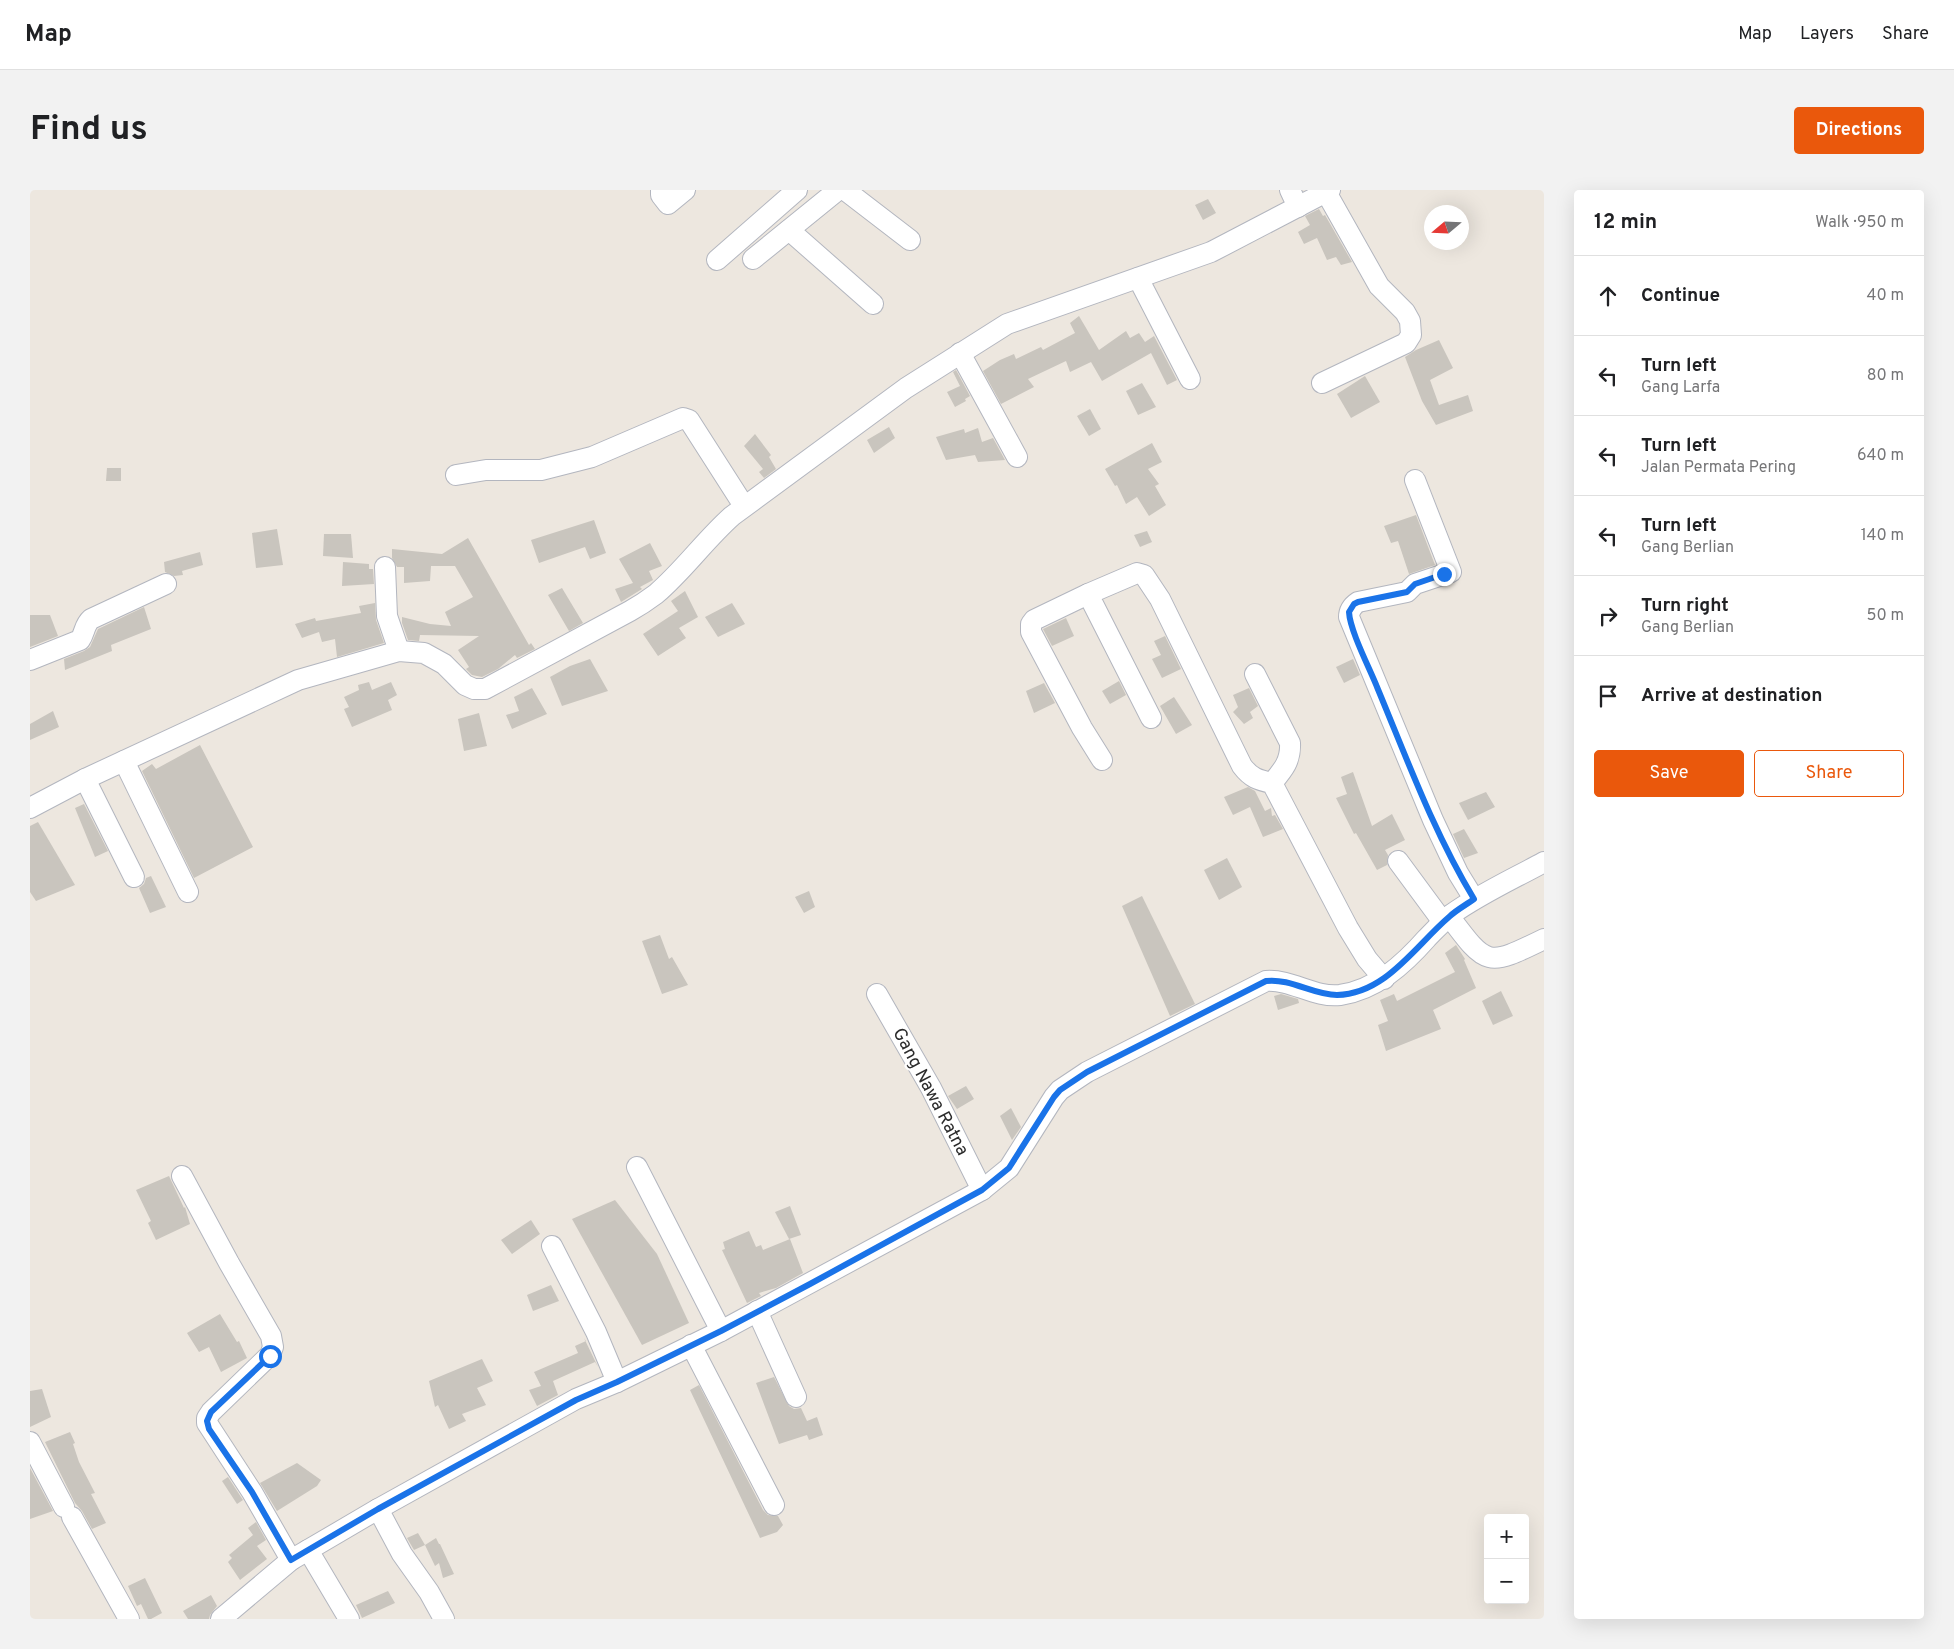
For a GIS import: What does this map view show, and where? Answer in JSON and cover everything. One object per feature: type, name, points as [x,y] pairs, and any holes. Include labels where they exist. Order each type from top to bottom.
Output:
[{"type":"street","points":[[661,190],[668,204],[685,190]]},
{"type":"street","points":[[717,260],[798,190]]},
{"type":"street","points":[[753,259],[838,190]]},
{"type":"street","points":[[845,190],[910,240]]},
{"type":"street","points":[[30,808],[85,779],[298,680],[399,651],[424,653],[444,664],[465,685],[474,689],[485,689],[630,611],[648,599],[684,567],[710,535],[744,506],[906,388],[1007,324],[1211,252],[1294,198],[1328,191],[1379,286],[1405,312],[1410,321],[1411,335],[1406,343],[1322,383]]},
{"type":"street","points":[[789,230],[873,304]]},
{"type":"street","points":[[1138,278],[1190,379]]},
{"type":"street","points":[[960,353],[1017,457]]},
{"type":"street","points":[[456,475],[486,470],[541,470],[550,468],[592,457],[683,418],[690,420],[744,506]]},
{"type":"street","points":[[1415,480],[1451,572],[1415,584],[1407,592],[1358,602],[1354,604],[1349,612],[1349,617],[1433,820],[1458,873],[1474,899]]},
{"type":"street","points":[[385,567],[387,616],[399,651]]},
{"type":"street","points":[[1102,760],[1082,728],[1031,632],[1031,624],[1034,620],[1088,594],[1126,576],[1137,573],[1144,575],[1160,599],[1242,766],[1249,776],[1254,779],[1272,783],[1348,928],[1367,959],[1384,978]]},
{"type":"street","points":[[30,660],[80,640],[87,622],[91,619],[166,584]]},
{"type":"street","points":[[1088,594],[1151,718]]},
{"type":"street","points":[[1255,674],[1290,744],[1290,756],[1287,765],[1272,783]]},
{"type":"street","points":[[124,761],[188,892]]},
{"type":"street","points":[[85,779],[134,877]]},
{"type":"street","points":[[1398,861],[1446,919],[1476,950],[1486,956],[1494,959],[1507,957],[1544,939]]},
{"type":"street","points":[[221,1619],[299,1555],[378,1509],[576,1400],[721,1331],[982,1190],[1009,1168],[1060,1090],[1087,1072],[1266,981],[1282,981],[1317,993],[1339,995],[1362,989],[1384,978],[1422,945],[1446,919],[1474,899],[1544,862]]},
{"type":"street","name":"Gang Nawa Ratna","points":[[877,994],[931,1088],[982,1190]]},
{"type":"street","points":[[637,1167],[721,1331]]},
{"type":"street","points":[[182,1176],[228,1264],[271,1336],[273,1347],[270,1356],[211,1412],[207,1418],[207,1423],[252,1492],[349,1619]]},
{"type":"street","points":[[552,1246],[596,1332],[617,1382]]},
{"type":"street","points":[[757,1311],[796,1397]]},
{"type":"street","points":[[691,1345],[774,1505]]},
{"type":"street","points":[[30,1442],[130,1619]]},
{"type":"street","points":[[378,1509],[402,1554],[429,1592],[444,1619]]},
{"type":"building","points":[[1208,199],[1216,213],[1203,220],[1195,205]]},
{"type":"building","points":[[1319,209],[1323,216],[1325,215],[1352,262],[1341,265],[1336,257],[1327,260],[1317,238],[1304,244],[1298,232],[1310,225],[1305,216]]},
{"type":"building","points":[[1079,316],[1099,350],[1126,331],[1130,338],[1139,333],[1145,342],[1154,336],[1177,380],[1167,385],[1151,353],[1102,381],[1091,362],[1070,372],[1066,361],[1028,379],[1034,387],[1001,404],[983,371],[1014,354],[1016,359],[1041,347],[1043,350],[1075,333],[1070,323]]},
{"type":"building","points":[[1439,340],[1453,368],[1430,380],[1439,405],[1468,395],[1473,411],[1436,425],[1422,401],[1405,357]]},
{"type":"building","points":[[956,370],[970,396],[965,399],[966,401],[955,407],[947,392],[960,386],[953,372]]},
{"type":"building","points":[[1365,376],[1380,402],[1351,418],[1337,394]]},
{"type":"building","points":[[1142,383],[1156,407],[1138,415],[1126,391]]},
{"type":"building","points":[[1090,409],[1101,429],[1089,436],[1077,416]]},
{"type":"building","points":[[889,427],[895,438],[874,453],[867,440]]},
{"type":"building","points":[[978,428],[982,442],[993,438],[1005,460],[978,462],[975,455],[946,460],[936,437],[964,429],[965,433]]},
{"type":"building","points":[[755,434],[771,455],[769,457],[776,469],[764,478],[759,472],[763,469],[744,446]]},
{"type":"building","points":[[1152,443],[1162,462],[1148,469],[1159,484],[1155,486],[1166,505],[1149,516],[1137,497],[1126,504],[1117,485],[1115,486],[1105,469]]},
{"type":"building","points":[[107,468],[121,468],[121,481],[106,481]]},
{"type":"building","points":[[1416,515],[1435,565],[1409,574],[1398,541],[1391,543],[1384,526]]},
{"type":"building","points":[[594,520],[606,553],[590,559],[585,547],[539,563],[531,540]]},
{"type":"building","points":[[277,529],[283,565],[256,568],[252,533]]},
{"type":"building","points":[[1147,531],[1152,542],[1140,547],[1134,535]]},
{"type":"building","points":[[324,534],[351,534],[353,558],[323,556]]},
{"type":"building","points":[[468,538],[529,645],[531,643],[535,649],[517,658],[515,655],[498,669],[482,677],[472,675],[466,669],[469,667],[458,650],[479,636],[420,635],[419,641],[408,640],[402,623],[402,617],[430,624],[451,626],[445,612],[473,597],[455,566],[431,566],[430,581],[404,583],[404,567],[397,567],[392,558],[392,549],[442,554]]},
{"type":"building","points":[[650,543],[662,566],[649,571],[653,580],[640,587],[642,589],[621,602],[615,589],[633,583],[619,559]]},
{"type":"building","points":[[200,552],[203,565],[182,571],[183,575],[174,576],[165,572],[164,562]]},
{"type":"building","points":[[343,562],[369,564],[369,569],[373,569],[374,584],[342,586]]},
{"type":"building","points":[[562,588],[583,623],[569,631],[548,595]]},
{"type":"building","points":[[685,591],[698,617],[679,628],[686,638],[658,656],[643,634],[678,611],[671,601]]},
{"type":"building","points":[[375,603],[376,620],[384,643],[337,657],[335,639],[322,642],[319,632],[302,638],[295,624],[315,618],[316,621],[361,613],[359,606]]},
{"type":"building","points":[[732,603],[745,624],[718,637],[705,617]]},
{"type":"building","points":[[144,607],[151,629],[111,645],[112,651],[65,670],[64,659],[90,647],[98,629]]},
{"type":"building","points":[[30,615],[50,615],[58,636],[30,647]]},
{"type":"building","points":[[1066,618],[1074,636],[1052,646],[1043,629]]},
{"type":"building","points":[[1165,636],[1181,669],[1162,678],[1152,659],[1161,655],[1154,641]]},
{"type":"building","points":[[590,659],[608,691],[562,706],[550,677],[570,666]]},
{"type":"building","points":[[1353,659],[1360,675],[1344,683],[1336,667]]},
{"type":"building","points":[[1119,681],[1126,695],[1110,704],[1102,691]]},
{"type":"building","points":[[369,682],[372,690],[391,682],[397,695],[388,700],[392,710],[352,727],[344,709],[349,707],[344,697],[359,690],[358,685]]},
{"type":"building","points":[[1044,683],[1055,703],[1034,713],[1026,691]]},
{"type":"building","points":[[532,688],[547,714],[512,729],[506,715],[519,711],[514,697]]},
{"type":"building","points":[[1249,688],[1258,706],[1250,712],[1253,718],[1244,724],[1233,712],[1238,707],[1233,695]]},
{"type":"building","points":[[1174,697],[1192,725],[1176,734],[1160,706]]},
{"type":"building","points":[[53,711],[59,727],[30,740],[30,724]]},
{"type":"building","points":[[479,713],[487,746],[464,751],[458,719]]},
{"type":"building","points":[[200,745],[253,847],[194,878],[142,771],[152,764],[156,769]]},
{"type":"building","points":[[1353,772],[1372,826],[1392,814],[1405,840],[1385,850],[1388,855],[1387,865],[1377,870],[1356,833],[1354,834],[1336,798],[1347,794],[1341,777]]},
{"type":"building","points":[[1248,787],[1255,791],[1265,811],[1271,808],[1272,816],[1275,815],[1283,829],[1263,837],[1250,807],[1233,815],[1224,797]]},
{"type":"building","points":[[1486,792],[1495,807],[1468,820],[1459,803]]},
{"type":"building","points":[[84,804],[108,851],[95,857],[75,808]]},
{"type":"building","points":[[38,822],[75,885],[36,901],[30,892],[30,826]]},
{"type":"building","points":[[1464,829],[1478,853],[1464,858],[1453,834]]},
{"type":"building","points":[[1227,858],[1242,887],[1219,900],[1204,870]]},
{"type":"building","points":[[151,876],[166,907],[150,913],[139,888],[144,884],[146,878]]},
{"type":"building","points":[[809,891],[815,907],[804,913],[795,897]]},
{"type":"building","points":[[1142,896],[1195,1004],[1170,1016],[1122,906]]},
{"type":"building","points":[[660,935],[669,959],[672,957],[688,985],[662,994],[642,941]]},
{"type":"building","points":[[1456,945],[1465,959],[1476,988],[1433,1010],[1441,1029],[1386,1051],[1378,1025],[1388,1021],[1380,1000],[1394,994],[1397,1001],[1455,972],[1445,953]]},
{"type":"building","points":[[1501,991],[1513,1016],[1493,1025],[1482,1001]]},
{"type":"building","points":[[1281,994],[1298,999],[1299,1003],[1278,1010],[1274,996]]},
{"type":"building","points":[[966,1086],[974,1099],[957,1109],[948,1096]]},
{"type":"building","points":[[1011,1108],[1021,1127],[1012,1140],[1000,1116]]},
{"type":"building","points":[[169,1176],[185,1207],[190,1224],[156,1240],[148,1223],[151,1221],[136,1190]]},
{"type":"building","points":[[615,1200],[657,1254],[689,1323],[642,1345],[572,1219]]},
{"type":"building","points":[[790,1206],[801,1235],[789,1239],[775,1212]]},
{"type":"building","points":[[531,1220],[540,1234],[512,1254],[501,1240]]},
{"type":"building","points":[[749,1231],[756,1247],[761,1245],[763,1250],[790,1239],[803,1273],[776,1288],[759,1293],[761,1296],[747,1303],[722,1250],[725,1249],[723,1242]]},
{"type":"building","points":[[551,1285],[559,1301],[533,1311],[527,1295]]},
{"type":"building","points":[[220,1314],[237,1342],[239,1341],[247,1358],[221,1372],[209,1347],[199,1352],[187,1333]]},
{"type":"building","points":[[586,1341],[598,1367],[595,1362],[553,1381],[558,1395],[537,1406],[529,1390],[541,1386],[534,1372],[578,1353],[575,1346]]},
{"type":"building","points":[[482,1359],[493,1381],[477,1388],[486,1405],[462,1414],[466,1421],[449,1429],[438,1405],[435,1407],[429,1381]]},
{"type":"building","points":[[774,1377],[789,1406],[794,1409],[801,1408],[807,1421],[817,1417],[823,1435],[809,1440],[807,1435],[779,1444],[756,1383]]},
{"type":"building","points":[[699,1385],[763,1510],[768,1515],[778,1516],[783,1525],[777,1532],[760,1538],[690,1390]]},
{"type":"building","points":[[42,1389],[51,1417],[30,1427],[30,1391]]},
{"type":"building","points":[[70,1432],[75,1443],[73,1444],[79,1462],[95,1493],[91,1494],[106,1523],[92,1529],[75,1503],[45,1442]]},
{"type":"building","points":[[297,1463],[321,1480],[317,1486],[277,1511],[260,1483]]},
{"type":"building","points":[[30,1468],[53,1511],[30,1519]]},
{"type":"building","points":[[228,1477],[243,1500],[237,1504],[222,1481]]},
{"type":"building","points":[[256,1522],[266,1540],[257,1546],[267,1559],[240,1580],[228,1562],[232,1558],[229,1555],[253,1535],[248,1528]]},
{"type":"building","points":[[418,1533],[425,1545],[414,1550],[407,1538]]},
{"type":"building","points":[[436,1538],[454,1574],[443,1578],[439,1563],[435,1566],[425,1545]]},
{"type":"building","points":[[145,1578],[162,1613],[151,1619],[148,1619],[141,1604],[137,1606],[128,1586]]},
{"type":"building","points":[[388,1591],[395,1603],[362,1618],[356,1605]]},
{"type":"building","points":[[211,1595],[217,1606],[209,1619],[188,1619],[183,1611]]},
{"type":"route","points":[[270,1356],[211,1412],[207,1418],[207,1423],[209,1429],[252,1492],[291,1560],[378,1509],[576,1400],[721,1331],[982,1190],[1009,1168],[1060,1090],[1087,1072],[1266,981],[1282,981],[1317,993],[1339,995],[1362,989],[1384,978],[1422,945],[1449,916],[1474,899],[1458,873],[1433,820],[1360,645],[1349,617],[1349,612],[1354,604],[1358,602],[1407,592],[1415,584],[1444,574]]}]
